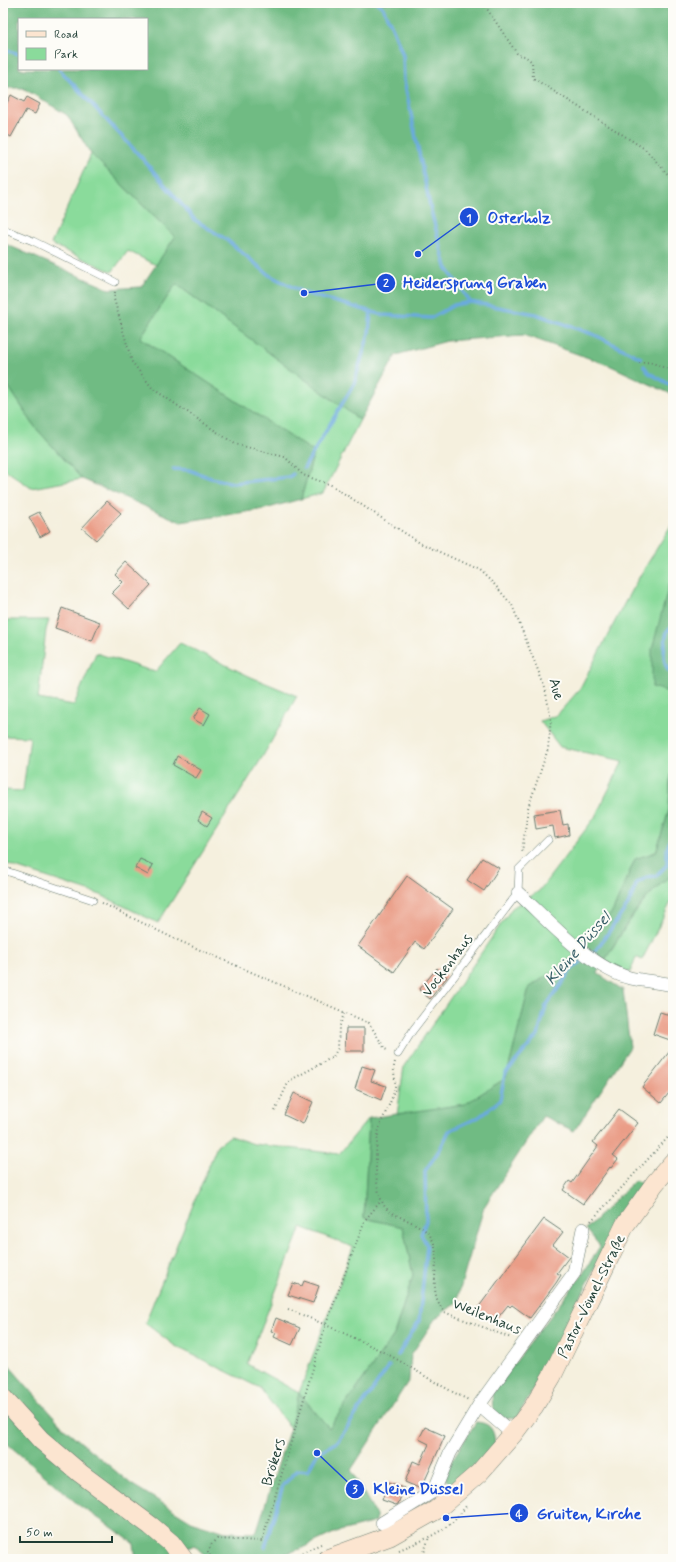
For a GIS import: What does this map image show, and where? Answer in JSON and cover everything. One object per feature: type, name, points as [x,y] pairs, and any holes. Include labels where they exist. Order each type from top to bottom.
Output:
[{"type":"main road","name":"Pastor-Vömel-Straße","points":[[331,1558],[390,1536],[436,1510],[479,1473],[513,1434],[534,1406],[552,1376],[625,1225],[655,1183],[673,1162]]},
{"type":"main road","points":[[3,1398],[41,1440],[80,1473],[151,1526],[171,1543],[183,1559]]},
{"type":"street","points":[[518,892],[583,953],[598,964],[629,977],[673,985]]},
{"type":"street","name":"Pastor-Vömel-Straße","points":[[382,1523],[432,1492],[450,1454],[479,1405],[574,1273],[583,1229]]},
{"type":"street","points":[[479,1405],[513,1434]]},
{"type":"lane","points":[[3,229],[33,241],[115,282]]},
{"type":"lane","points":[[518,892],[519,869],[548,840]]},
{"type":"lane","points":[[3,870],[93,900]]},
{"type":"lane","name":"Vockenhaus","points":[[398,1054],[413,1030],[518,892]]},
{"type":"path","points":[[483,3],[518,55],[525,56],[532,62],[533,78],[645,149],[673,180]]},
{"type":"path","name":"Aue","points":[[115,282],[114,299],[132,362],[153,389],[235,444],[285,457],[303,475],[331,485],[420,543],[479,570],[494,584],[512,605],[545,688],[551,720],[548,749],[528,808],[519,869]]},
{"type":"path","points":[[639,363],[650,362],[673,371]]},
{"type":"path","points":[[93,900],[175,939],[369,1023],[385,1049],[398,1054],[394,1066],[395,1086],[380,1129],[377,1143],[376,1187],[381,1201]]},
{"type":"path","points":[[276,1111],[289,1081],[333,1057],[338,1048],[339,1028],[344,1012]]},
{"type":"path","points":[[583,1229],[673,1132]]},
{"type":"path","name":"Weilenhaus","points":[[381,1201],[388,1210],[428,1232],[433,1241],[435,1251],[436,1295],[444,1312],[525,1343]]},
{"type":"path","name":"Brökers","points":[[212,1559],[208,1552],[212,1543],[217,1539],[262,1541],[326,1324],[365,1220],[381,1201]]},
{"type":"path","points":[[288,1309],[326,1324],[389,1355],[447,1390],[479,1405]]},
{"type":"path","points":[[422,1559],[430,1536]]},
{"type":"green space","points":[[3,3],[673,3],[673,395],[611,366],[524,335],[447,341],[396,355],[360,420],[176,284],[140,338],[314,452],[301,499],[265,509],[181,522],[82,479],[35,427],[3,378],[3,243],[109,289],[141,287],[175,237],[91,154],[67,115],[23,88],[3,88]]},
{"type":"green space","points":[[91,154],[175,237],[156,265],[128,251],[112,272],[51,244]]},
{"type":"green space","points":[[176,284],[360,420],[323,493],[301,499],[314,452],[140,338]]},
{"type":"green space","points":[[3,378],[35,427],[82,479],[31,488],[3,468]]},
{"type":"green space","points":[[673,522],[673,578],[669,585],[652,687],[673,693],[673,767],[670,781],[669,810],[656,852],[635,859],[613,911],[573,957],[529,988],[506,1078],[465,1104],[397,1115],[404,1066],[512,908],[539,891],[595,817],[623,761],[560,747],[540,721],[557,715],[579,690],[632,589]]},
{"type":"green space","points":[[673,578],[673,693],[652,687],[652,649],[669,585]]},
{"type":"green space","points":[[3,620],[49,620],[46,630],[38,699],[74,705],[96,653],[155,672],[180,643],[251,677],[297,696],[263,756],[158,923],[101,895],[3,863],[3,790],[23,791],[30,737],[3,736]]},
{"type":"green space","points":[[673,767],[673,875],[650,894],[640,906],[621,933],[597,973],[623,990],[630,1047],[574,1131],[543,1116],[484,1207],[456,1303],[435,1319],[411,1355],[409,1380],[351,1470],[376,1515],[376,1522],[336,1532],[300,1549],[270,1559],[209,1559],[194,1545],[166,1559],[136,1559],[134,1544],[80,1506],[3,1440],[3,1359],[64,1428],[131,1484],[193,1522],[226,1532],[256,1533],[290,1428],[299,1393],[329,1428],[394,1335],[413,1275],[403,1227],[364,1218],[369,1118],[465,1104],[506,1078],[529,988],[573,957],[613,911],[635,859],[656,852],[669,810],[670,781]]},
{"type":"green space","points":[[673,875],[673,898],[642,960],[636,957],[630,973],[604,962],[643,903],[662,883]]},
{"type":"green space","points":[[369,1118],[364,1217],[403,1227],[413,1275],[394,1335],[329,1428],[299,1394],[290,1428],[260,1388],[175,1346],[145,1323],[217,1146],[230,1136],[254,1144],[339,1154]],"holes":[[[301,1227],[353,1247],[299,1393],[247,1364]]]},
{"type":"green space","points":[[635,1180],[642,1184],[617,1223],[550,1360],[517,1418],[502,1419],[493,1410],[492,1393],[584,1272],[600,1246],[586,1229]]},
{"type":"green space","points":[[476,1422],[488,1425],[494,1434],[495,1443],[468,1475],[452,1485],[445,1479],[452,1460]]},
{"type":"building","points":[[11,95],[24,102],[27,97],[40,104],[35,114],[26,110],[11,137],[3,132],[3,101],[7,103]]},
{"type":"building","points":[[107,501],[121,513],[96,540],[82,528]]},
{"type":"building","points":[[39,512],[50,531],[40,537],[29,517]]},
{"type":"building","points":[[126,562],[151,585],[129,609],[112,593],[123,582],[115,574]]},
{"type":"building","points":[[62,608],[100,622],[92,641],[55,628]]},
{"type":"building","points":[[200,708],[210,714],[204,725],[193,719]]},
{"type":"building","points":[[177,756],[201,770],[196,778],[173,765]]},
{"type":"building","points":[[560,810],[563,825],[568,824],[569,835],[555,838],[553,826],[536,829],[534,814]]},
{"type":"building","points":[[202,812],[212,818],[207,826],[198,820]]},
{"type":"building","points":[[482,858],[499,868],[484,891],[467,880]]},
{"type":"building","points":[[140,859],[153,865],[148,875],[135,868]]},
{"type":"building","points":[[407,876],[453,909],[424,949],[415,942],[394,972],[358,946]]},
{"type":"building","points":[[437,968],[447,977],[430,999],[419,990]]},
{"type":"building","points":[[660,1012],[673,1016],[673,1041],[653,1034]]},
{"type":"building","points":[[346,1028],[364,1028],[364,1051],[345,1051]]},
{"type":"building","points":[[673,1047],[673,1088],[661,1103],[642,1087]]},
{"type":"building","points":[[362,1066],[375,1070],[371,1081],[386,1086],[381,1100],[355,1089]]},
{"type":"building","points":[[294,1093],[313,1102],[303,1124],[284,1115]]},
{"type":"building","points":[[619,1109],[638,1123],[613,1155],[618,1159],[611,1168],[610,1167],[583,1204],[563,1190],[569,1181],[572,1183],[598,1146],[593,1142]]},
{"type":"building","points":[[544,1219],[563,1232],[553,1245],[569,1257],[557,1273],[561,1275],[556,1283],[530,1318],[512,1305],[510,1307],[508,1305],[496,1320],[490,1316],[489,1318],[475,1312]]},
{"type":"building","points":[[304,1281],[319,1286],[313,1303],[288,1295],[293,1283],[302,1286]]},
{"type":"building","points":[[276,1318],[300,1328],[292,1345],[274,1337],[276,1333],[271,1331]]},
{"type":"building","points":[[425,1427],[445,1436],[421,1489],[405,1482],[413,1461],[420,1464],[429,1444],[419,1439]]},
{"type":"building","points":[[389,1482],[404,1488],[398,1504],[396,1505],[382,1500]]},
{"type":"waterway","points":[[378,3],[383,8],[403,55],[404,80],[431,211],[446,267],[470,302]]},
{"type":"waterway","points":[[3,49],[18,54]]},
{"type":"waterway","points":[[60,70],[141,157],[195,220],[227,240],[269,275],[304,293],[383,315],[431,318],[454,305],[470,302],[536,314],[595,335],[641,358]]},
{"type":"waterway","points":[[304,468],[354,384],[369,333],[371,311]]},
{"type":"waterway","points":[[644,366],[649,373],[673,386]]},
{"type":"waterway","points":[[173,469],[189,470],[211,478],[233,483],[289,477],[293,474]]},
{"type":"waterway","name":"Kleine Düssel","points":[[673,627],[667,631],[664,656],[668,670],[673,671]]},
{"type":"waterway","name":"Kleine Düssel","points":[[591,954],[596,950],[628,905],[637,883],[647,877],[656,876],[667,865],[667,849],[673,831]]},
{"type":"waterway","name":"Kleine Düssel","points":[[398,1355],[419,1321],[427,1245],[421,1234],[426,1221],[425,1171],[440,1149],[449,1131],[479,1117],[500,1100],[505,1074],[538,1035],[546,1006],[571,970],[586,958]]},
{"type":"waterway","name":"Kleine Düssel","points":[[265,1547],[283,1485],[298,1470],[308,1471],[317,1453],[337,1442],[389,1366]]},
{"type":"place","name":"Osterholz","points":[[418,254]]},
{"type":"place","name":"Heidersprung Graben","points":[[304,293]]},
{"type":"place","name":"Kleine Düssel","points":[[317,1453]]},
{"type":"place","name":"Gruiten, Kirche","points":[[446,1518]]}]
